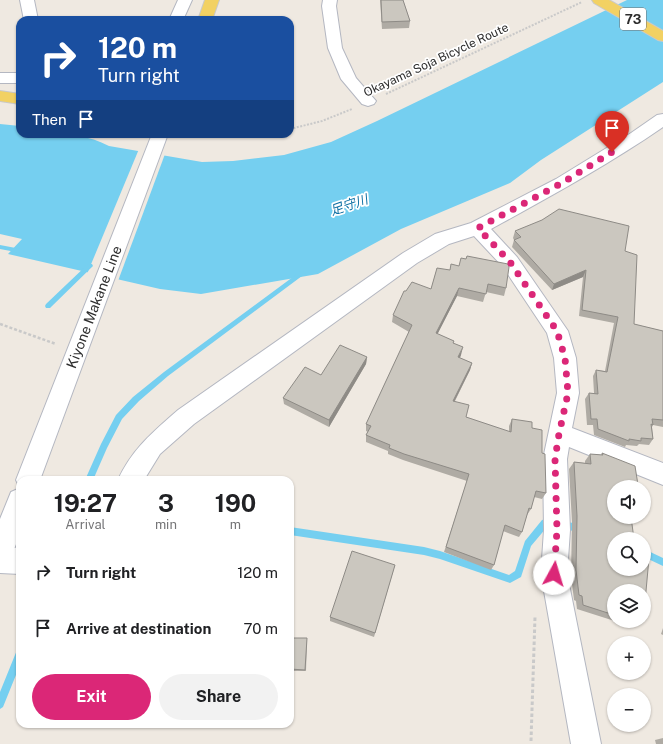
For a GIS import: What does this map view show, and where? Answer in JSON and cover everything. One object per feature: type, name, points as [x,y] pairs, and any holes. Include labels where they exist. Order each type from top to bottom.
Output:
[{"type":"main road","points":[[206,16],[212,0]]},
{"type":"main road","name":"73","points":[[601,1],[663,37]]},
{"type":"main road","points":[[0,96],[16,98]]},
{"type":"street","points":[[27,0],[30,16]]},
{"type":"street","points":[[178,16],[185,0]]},
{"type":"street","points":[[330,0],[329,6],[335,48],[349,79],[368,102]]},
{"type":"street","points":[[0,78],[16,78]]},
{"type":"street","points":[[133,476],[152,447],[186,417],[410,258],[442,239],[478,228],[562,183],[637,137],[663,119]]},
{"type":"street","name":"Kiyone Makane Line","points":[[29,476],[159,138]]},
{"type":"street","points":[[478,228],[510,262],[557,331],[565,358],[568,393],[555,459],[557,525],[554,574],[586,744]]},
{"type":"street","points":[[559,434],[663,474]]},
{"type":"street","points":[[0,553],[16,511]]},
{"type":"street","points":[[0,560],[16,561]]},
{"type":"path","name":"Okayama Soja Bicycle Route","points":[[294,128],[325,121],[586,0]]},
{"type":"path","points":[[0,324],[57,344]]},
{"type":"path","points":[[531,741],[535,615]]},
{"type":"water","name":"足守川","points":[[627,0],[663,0],[663,82],[541,160],[510,183],[401,229],[318,274],[201,294],[160,289],[8,254],[22,239],[0,234],[0,124],[16,126],[16,138],[88,138],[109,146],[202,162],[233,161],[284,155],[331,142]]},
{"type":"pier","points":[[139,149],[165,154],[118,281],[87,274]]},
{"type":"building","points":[[381,0],[403,0],[410,21],[382,22]]},
{"type":"building","points":[[559,209],[629,226],[625,251],[637,255],[634,324],[663,331],[663,420],[652,419],[653,425],[651,424],[653,439],[641,438],[641,441],[629,439],[629,441],[598,429],[597,419],[591,419],[589,393],[598,394],[596,370],[607,372],[618,317],[582,310],[586,270],[554,284],[514,240],[521,237],[515,231],[542,220]]},
{"type":"building","points":[[467,256],[508,264],[509,267],[506,288],[488,284],[486,294],[459,288],[436,333],[463,347],[458,357],[472,363],[453,401],[469,405],[466,417],[511,432],[512,419],[532,422],[532,428],[542,430],[542,453],[545,454],[546,493],[536,491],[522,532],[505,525],[494,565],[446,547],[469,474],[404,454],[389,448],[390,445],[366,435],[371,426],[366,424],[412,325],[393,315],[404,291],[406,291],[412,282],[431,289],[437,268],[450,270],[451,264],[459,266],[461,258],[466,259]]},
{"type":"building","points":[[340,345],[367,357],[329,420],[283,398],[305,367],[321,375]]},
{"type":"building","points":[[602,453],[635,466],[637,480],[607,480],[607,524],[632,524],[633,532],[607,532],[607,576],[647,576],[647,584],[607,584],[607,613],[583,605],[582,596],[579,595],[576,570],[577,516],[574,462],[591,464],[590,454],[603,455]]},
{"type":"building","points":[[352,551],[395,565],[375,633],[330,617]]},
{"type":"building","points":[[294,638],[307,638],[305,670],[294,669]]},
{"type":"waterway","points":[[0,247],[21,251]]},
{"type":"waterway","points":[[48,306],[90,266]]},
{"type":"waterway","points":[[91,476],[119,417],[136,399],[166,374],[303,273]]},
{"type":"waterway","points":[[294,532],[424,551],[510,579],[518,574],[528,544],[545,523],[581,528]]},
{"type":"waterway","points":[[651,556],[663,562]]},
{"type":"waterway","points":[[0,704],[16,663]]},
{"type":"route","points":[[554,574],[557,530],[555,459],[568,393],[565,358],[557,331],[510,262],[478,228],[562,183],[612,152]]}]
